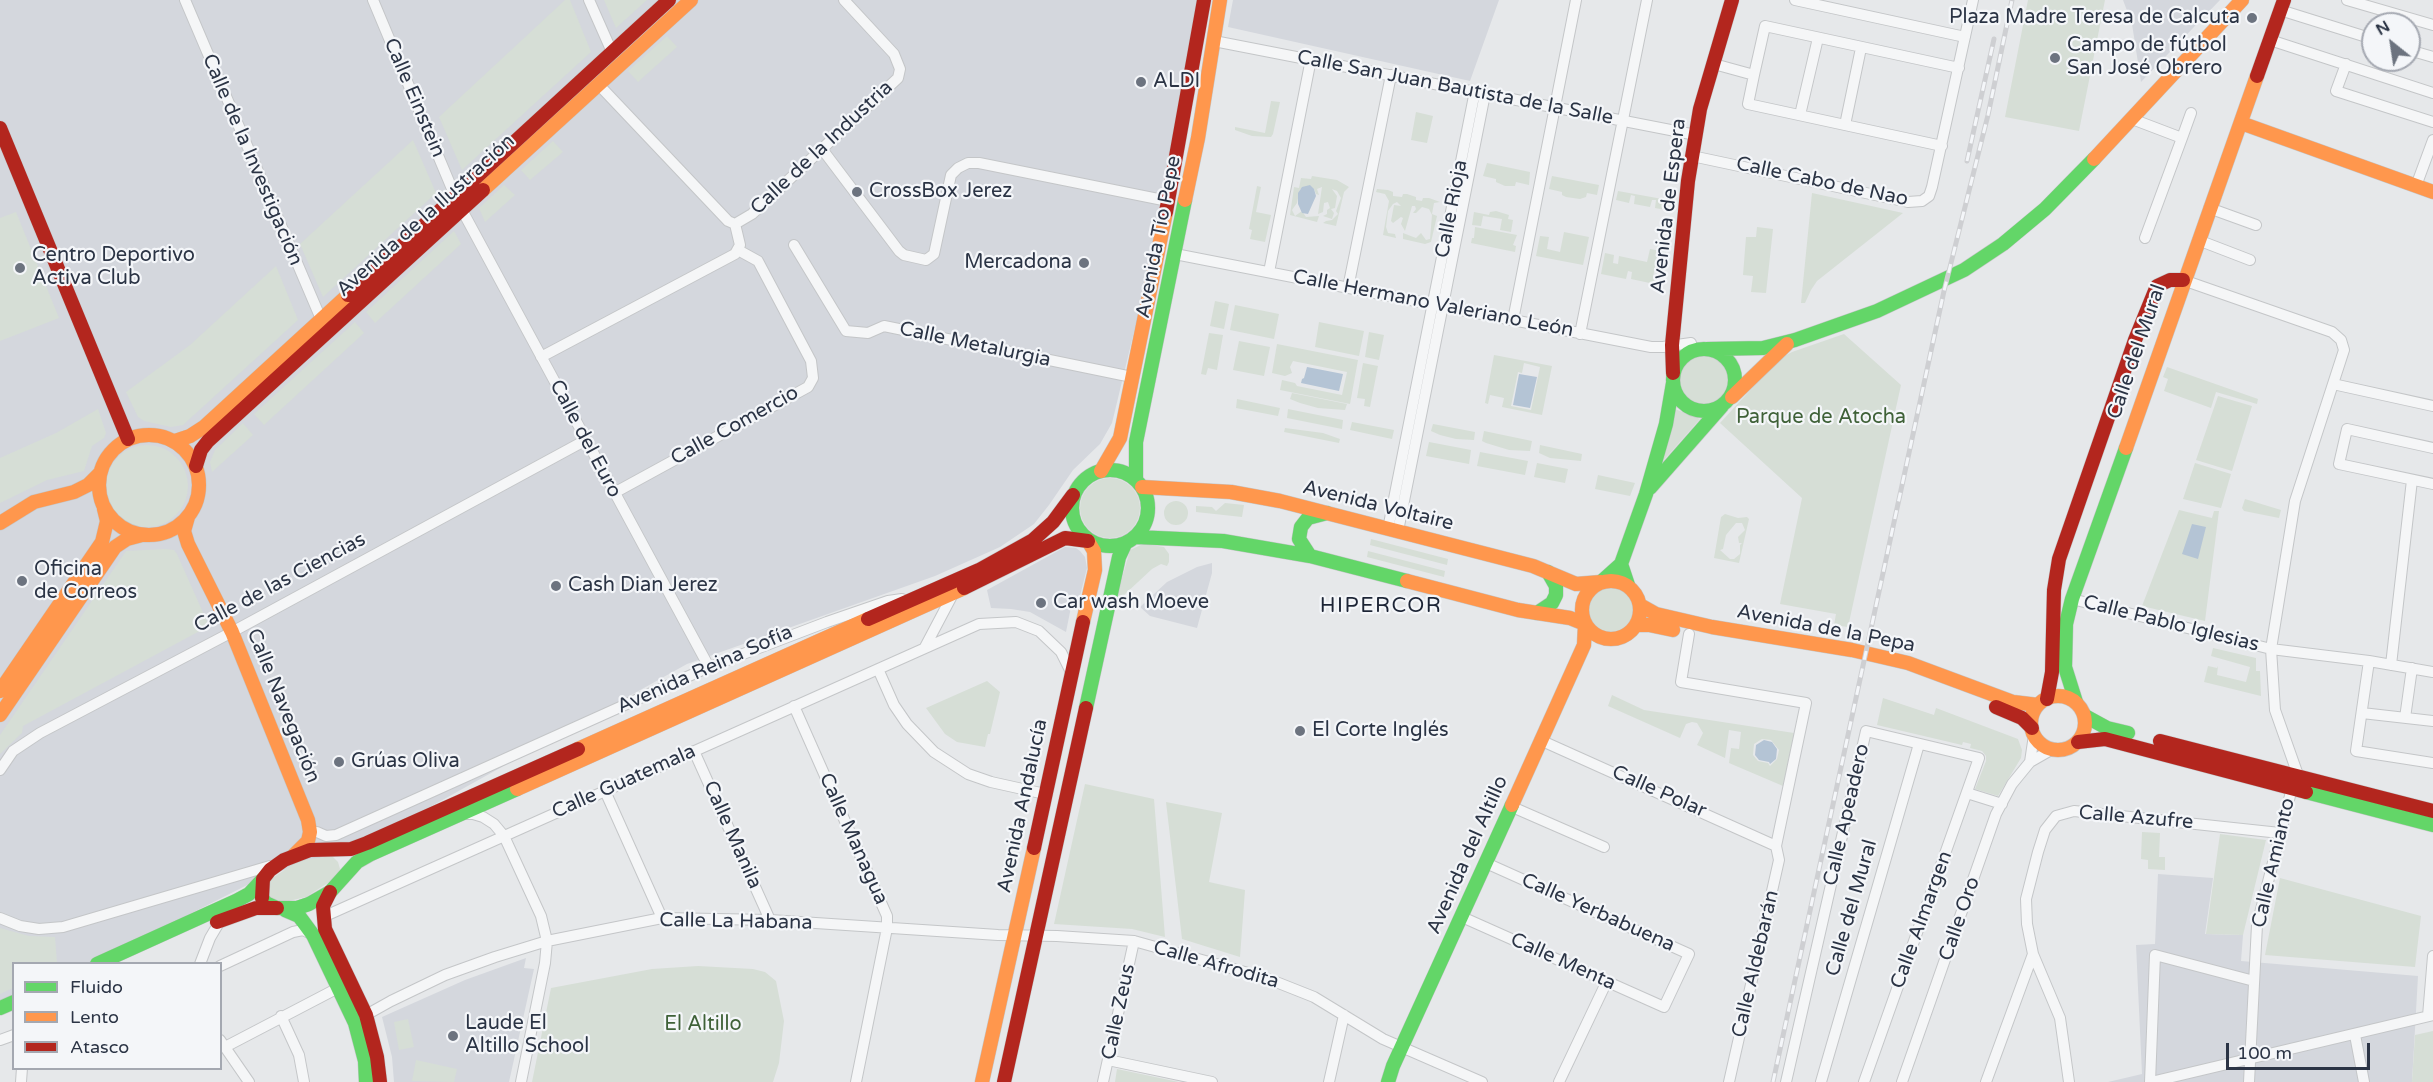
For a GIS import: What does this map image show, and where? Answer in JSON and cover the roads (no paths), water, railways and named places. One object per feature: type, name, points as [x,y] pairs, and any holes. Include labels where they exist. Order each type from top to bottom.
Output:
[{"type":"main road","name":"Avenida de la Ilustración","points":[[175,441],[190,436],[204,427],[669,0]]},
{"type":"main road","name":"Avenida de la Ilustración","points":[[196,466],[201,450],[208,441],[691,0]]},
{"type":"main road","name":"Avenida Tío Pepe","points":[[1101,471],[1120,438],[1168,201],[1204,0]]},
{"type":"main road","name":"Avenida Tío Pepe","points":[[1139,483],[1136,442],[1175,254],[1220,0]]},
{"type":"main road","name":"Avenida de Espera","points":[[1600,582],[1621,564],[1646,494],[1666,424],[1673,378],[1672,345],[1683,220],[1692,156],[1713,64],[1732,0]]},
{"type":"main road","points":[[1701,346],[1724,354],[1731,362],[1735,372],[1736,383],[1733,393],[1726,403],[1709,411],[1699,411],[1681,401],[1673,378],[1677,363],[1693,350],[1701,346],[1762,348],[1790,342],[1877,311],[1964,270],[2003,244],[2045,209],[2242,0]]},
{"type":"main road","points":[[2183,280],[2282,5]]},
{"type":"main road","points":[[2241,123],[2433,192]]},
{"type":"main road","points":[[0,128],[128,439]]},
{"type":"main road","name":"Calle del Mural","points":[[2043,702],[2052,672],[2054,590],[2059,559],[2135,340],[2157,286],[2170,280],[2183,280],[2072,599],[2066,624],[2065,667],[2076,702]]},
{"type":"main road","name":"Avenida de Espera","points":[[1676,312],[1679,324],[1701,346]]},
{"type":"main road","name":"Avenida de Espera","points":[[1646,494],[1726,403],[1790,342]]},
{"type":"main road","points":[[0,523],[34,502],[74,492],[88,485],[99,474],[105,460],[116,446],[128,439],[149,434],[175,441],[188,452],[196,466],[199,486],[196,502],[188,517],[163,533]]},
{"type":"main road","points":[[1113,470],[1126,473],[1139,483],[1148,502],[1148,515],[1144,527],[1130,540],[1113,547],[1100,546],[1088,541],[1079,532],[1073,520],[1071,508],[1073,495],[1084,480],[1101,471],[1113,470]]},
{"type":"main road","points":[[0,691],[102,542],[107,521],[99,488],[99,474]]},
{"type":"main road","name":"Avenida Voltaire","points":[[1139,483],[1231,492],[1393,530],[1548,572],[1576,584],[1600,582]]},
{"type":"main road","points":[[74,492],[90,495],[123,528],[142,535]]},
{"type":"main road","name":"Avenida Reina Sofía","points":[[294,855],[310,850],[351,849],[376,839],[968,575],[1020,549],[1053,522],[1073,495]]},
{"type":"main road","points":[[1310,556],[1299,539],[1301,526],[1308,518],[1327,513]]},
{"type":"main road","name":"Calle Navegación","points":[[188,517],[184,531],[188,544],[232,632],[308,820]]},
{"type":"main road","points":[[0,715],[116,547],[127,539],[163,533],[177,536],[188,544]]},
{"type":"main road","name":"Avenida Reina Sofía","points":[[330,892],[357,862],[370,854],[1002,571],[1065,538],[1088,541]]},
{"type":"main road","points":[[1130,540],[1223,541],[1310,556],[1537,613],[1570,618],[1585,624],[1600,637],[1610,639],[1628,634],[1636,625],[1640,604],[1635,591],[1619,581],[1600,582],[1592,587],[1585,595],[1582,614],[1585,624]]},
{"type":"main road","name":"Avenida Andalucía","points":[[1004,1082],[1119,557],[1130,540]]},
{"type":"main road","name":"Avenida Andalucía","points":[[982,1082],[1095,570],[1094,551],[1088,541]]},
{"type":"main road","points":[[1621,564],[1628,585]]},
{"type":"main road","points":[[1537,613],[1552,603],[1556,595],[1556,586],[1548,572]]},
{"type":"main road","name":"Avenida de la Pepa","points":[[1640,604],[1656,614],[1712,627],[1898,660],[2013,702],[2043,702]]},
{"type":"main road","name":"Avenida del Altillo","points":[[1388,1082],[1584,645],[1585,624]]},
{"type":"main road","name":"Avenida de la Pepa","points":[[1636,625],[1653,625],[1689,634],[1851,662],[1905,675],[2010,711],[2022,718],[2033,732]]},
{"type":"main road","points":[[1584,645],[1600,637]]},
{"type":"main road","points":[[2085,716],[2084,735],[2066,750],[2051,750],[2038,742],[2033,732],[2034,712],[2043,702],[2062,696],[2076,702],[2085,716],[2107,728],[2433,811]]},
{"type":"main road","points":[[2078,742],[2105,739],[2433,825]]},
{"type":"main road","points":[[308,820],[345,860],[346,876]]},
{"type":"main road","points":[[99,962],[249,894],[276,864],[294,855],[308,842],[310,832],[308,820]]},
{"type":"main road","points":[[262,879],[261,897],[266,903],[299,916],[313,935],[355,1023],[365,1061],[366,1082]]},
{"type":"main road","points":[[330,892],[323,906],[325,929],[366,1015],[377,1057],[380,1082]]},
{"type":"main road","points":[[127,962],[220,921],[256,908],[281,909],[309,904],[330,892]]},
{"type":"street","name":"Calle de la Investigación","points":[[185,0],[321,320]]},
{"type":"street","name":"Calle Einstein","points":[[374,0],[455,196]]},
{"type":"street","points":[[589,0],[612,52]]},
{"type":"street","name":"Calle de la Industria","points":[[599,85],[728,221],[735,224],[752,214],[898,78],[900,69],[894,54],[844,0]]},
{"type":"street","points":[[1513,320],[1576,0]]},
{"type":"street","points":[[1580,334],[1647,0]]},
{"type":"street","points":[[1795,0],[1965,37]]},
{"type":"street","name":"Calle Cabo de Nao","points":[[1692,156],[1915,202],[1929,196],[1973,0]]},
{"type":"street","points":[[2347,0],[2433,25]]},
{"type":"street","points":[[2282,5],[2361,35]]},
{"type":"street","points":[[1942,146],[1748,104],[1754,75],[1765,26],[1959,68]]},
{"type":"street","points":[[1800,115],[1818,38]]},
{"type":"street","points":[[2270,40],[2433,93]]},
{"type":"street","name":"Calle San Juan Bautista de la Salle","points":[[1214,41],[1696,135]]},
{"type":"street","points":[[1845,125],[1861,48]]},
{"type":"street","points":[[1269,272],[1311,60]]},
{"type":"street","points":[[1713,64],[1754,75]]},
{"type":"street","points":[[2346,64],[2336,90],[2433,122]]},
{"type":"street","points":[[1348,288],[1391,75]]},
{"type":"street","name":"Calle Rioja","points":[[1393,530],[1480,93]]},
{"type":"street","points":[[2145,238],[2191,113]]},
{"type":"street","points":[[2132,119],[2182,138]]},
{"type":"street","points":[[2416,186],[2433,140]]},
{"type":"street","points":[[822,149],[899,251],[904,255],[926,260],[934,254],[951,175],[968,163],[979,163],[1168,201]]},
{"type":"street","points":[[2209,208],[2256,225]]},
{"type":"street","name":"Calle del Euro","points":[[462,210],[709,668]]},
{"type":"street","points":[[541,357],[735,254],[738,250],[739,236],[735,224]]},
{"type":"street","points":[[2198,240],[2250,260]]},
{"type":"street","name":"Calle Metalurgia","points":[[794,245],[846,331],[868,333],[884,326],[1132,377]]},
{"type":"street","name":"Calle Comercio","points":[[614,492],[808,387],[813,378],[811,361],[758,261],[738,250]]},
{"type":"street","name":"Calle Hermano Valeriano León","points":[[1175,254],[1651,347],[1701,346]]},
{"type":"street","points":[[2183,280],[2332,332],[2341,340],[2344,350],[2295,501],[2271,649],[2275,710],[2298,775]]},
{"type":"street","points":[[2333,384],[2433,406]]},
{"type":"street","points":[[2433,448],[2348,429],[2338,464],[2433,484]]},
{"type":"street","name":"Calle de las Ciencias","points":[[0,770],[13,751],[23,742],[232,632],[586,440]]},
{"type":"street","points":[[2391,664],[2412,480]]},
{"type":"street","points":[[925,647],[954,592]]},
{"type":"street","points":[[317,832],[326,836],[336,835],[709,668],[888,600],[917,597]]},
{"type":"street","name":"Calle Pablo Iglesias","points":[[2072,599],[2271,649],[2391,664],[2433,672]]},
{"type":"street","name":"Calle Guatemala","points":[[323,917],[979,624],[1016,622],[1045,635],[1060,652],[1072,674]]},
{"type":"street","name":"Calle Aldebarán","points":[[1689,634],[1681,682],[1806,703],[1776,846],[1779,860],[1729,1082]]},
{"type":"street","points":[[2369,661],[2356,751],[2433,763]]},
{"type":"street","points":[[2405,718],[2412,668]]},
{"type":"street","points":[[878,669],[894,705],[907,724],[934,752],[968,774],[991,782],[1046,794]]},
{"type":"street","name":"Calle Managua","points":[[794,706],[888,916],[888,928],[856,1082]]},
{"type":"street","points":[[2362,713],[2433,721]]},
{"type":"street","name":"Calle Apeadero","points":[[1786,1082],[1866,731],[1979,758]]},
{"type":"street","points":[[2030,762],[2033,732]]},
{"type":"street","name":"Calle Polar","points":[[1540,740],[1776,846]]},
{"type":"street","name":"Calle del Mural","points":[[1821,1082],[1919,744]]},
{"type":"street","name":"Calle Oro","points":[[1902,1082],[1996,814],[2012,784],[2030,762],[2051,750]]},
{"type":"street","name":"Calle Manila","points":[[694,751],[770,920]]},
{"type":"street","name":"Calle Almargen","points":[[1864,1082],[1979,758]]},
{"type":"street","name":"Calle Amianto","points":[[2249,1082],[2257,925],[2292,788]]},
{"type":"street","points":[[605,790],[662,918]]},
{"type":"street","points":[[1967,793],[2002,804]]},
{"type":"street","points":[[1510,806],[1604,847]]},
{"type":"street","points":[[376,839],[394,808]]},
{"type":"street","name":"Calle Azufre","points":[[2069,1082],[2060,1018],[2033,954],[2026,924],[2026,899],[2045,830],[2056,816],[2074,811],[2280,833]]},
{"type":"street","points":[[458,814],[483,817],[494,824],[504,836],[541,916],[547,941],[544,971],[521,1082]]},
{"type":"street","name":"Calle Yerbabuena","points":[[1486,863],[1689,954],[1664,1007]]},
{"type":"street","points":[[0,918],[20,926],[39,929],[63,927],[276,864]]},
{"type":"street","name":"Calle Menta","points":[[1462,917],[1664,1007]]},
{"type":"street","name":"Calle La Habana","points":[[366,1015],[445,975],[547,941],[662,918],[770,920],[1014,936]]},
{"type":"street","points":[[200,962],[220,921]]},
{"type":"street","points":[[222,965],[293,932],[303,930],[313,935]]},
{"type":"street","name":"Calle Afrodita","points":[[1014,936],[1134,941],[1266,978],[1314,997],[1383,1040],[1477,1081]]},
{"type":"street","name":"Calle Zeus","points":[[1104,1082],[1134,941]]},
{"type":"street","points":[[1986,1082],[2033,954]]},
{"type":"street","points":[[2254,981],[2155,955],[2150,1082],[2431,1016],[2433,956]]},
{"type":"street","points":[[1559,1082],[1608,981]]},
{"type":"street","points":[[249,1082],[223,1044],[338,988]]},
{"type":"street","points":[[1329,1082],[1344,1015]]},
{"type":"street","points":[[281,1016],[299,1055],[304,1082]]},
{"type":"street","points":[[2355,1035],[2364,1082]]},
{"type":"street","points":[[1108,1060],[1212,1082]]},
{"type":"water","points":[[1310,185],[1316,196],[1308,214],[1302,213],[1298,204],[1298,193],[1302,187]]},
{"type":"water","points":[[1307,367],[1343,374],[1339,391],[1301,383]]},
{"type":"water","points":[[1519,374],[1537,377],[1530,408],[1513,405]]},
{"type":"water","points":[[2192,524],[2206,527],[2198,559],[2182,554]]},
{"type":"water","points":[[1764,740],[1772,742],[1777,749],[1776,759],[1770,764],[1759,760],[1755,755],[1756,745]]},
{"type":"railway","points":[[1773,1082],[1944,291],[1988,115],[2012,0]]},
{"type":"railway","points":[[1967,161],[1994,39]]},
{"type":"place","name":"Plaza Madre Teresa de Calcuta","points":[[2252,18]]},
{"type":"place","name":"Campo de fútbol San José Obrero","points":[[2055,58]]},
{"type":"place","name":"ALDI","points":[[1141,82]]},
{"type":"place","name":"CrossBox Jerez","points":[[857,192]]},
{"type":"place","name":"Mercadona","points":[[1084,263]]},
{"type":"place","name":"Centro Deportivo Activa Club","points":[[20,268]]},
{"type":"place","name":"Oficina de Correos","points":[[22,581]]},
{"type":"place","name":"Cash Dian Jerez","points":[[556,586]]},
{"type":"place","name":"Car wash Moeve","points":[[1041,603]]},
{"type":"place","name":"El Corte Inglés","points":[[1300,731]]},
{"type":"place","name":"Grúas Oliva","points":[[339,762]]},
{"type":"place","name":"Laude El Altillo School","points":[[453,1036]]},
{"type":"district","name":"HIPERCOR","points":[[1381,606]]},
{"type":"park label","name":"Parque de Atocha","points":[[1821,418]]},
{"type":"park label","name":"El Altillo","points":[[703,1025]]}]
